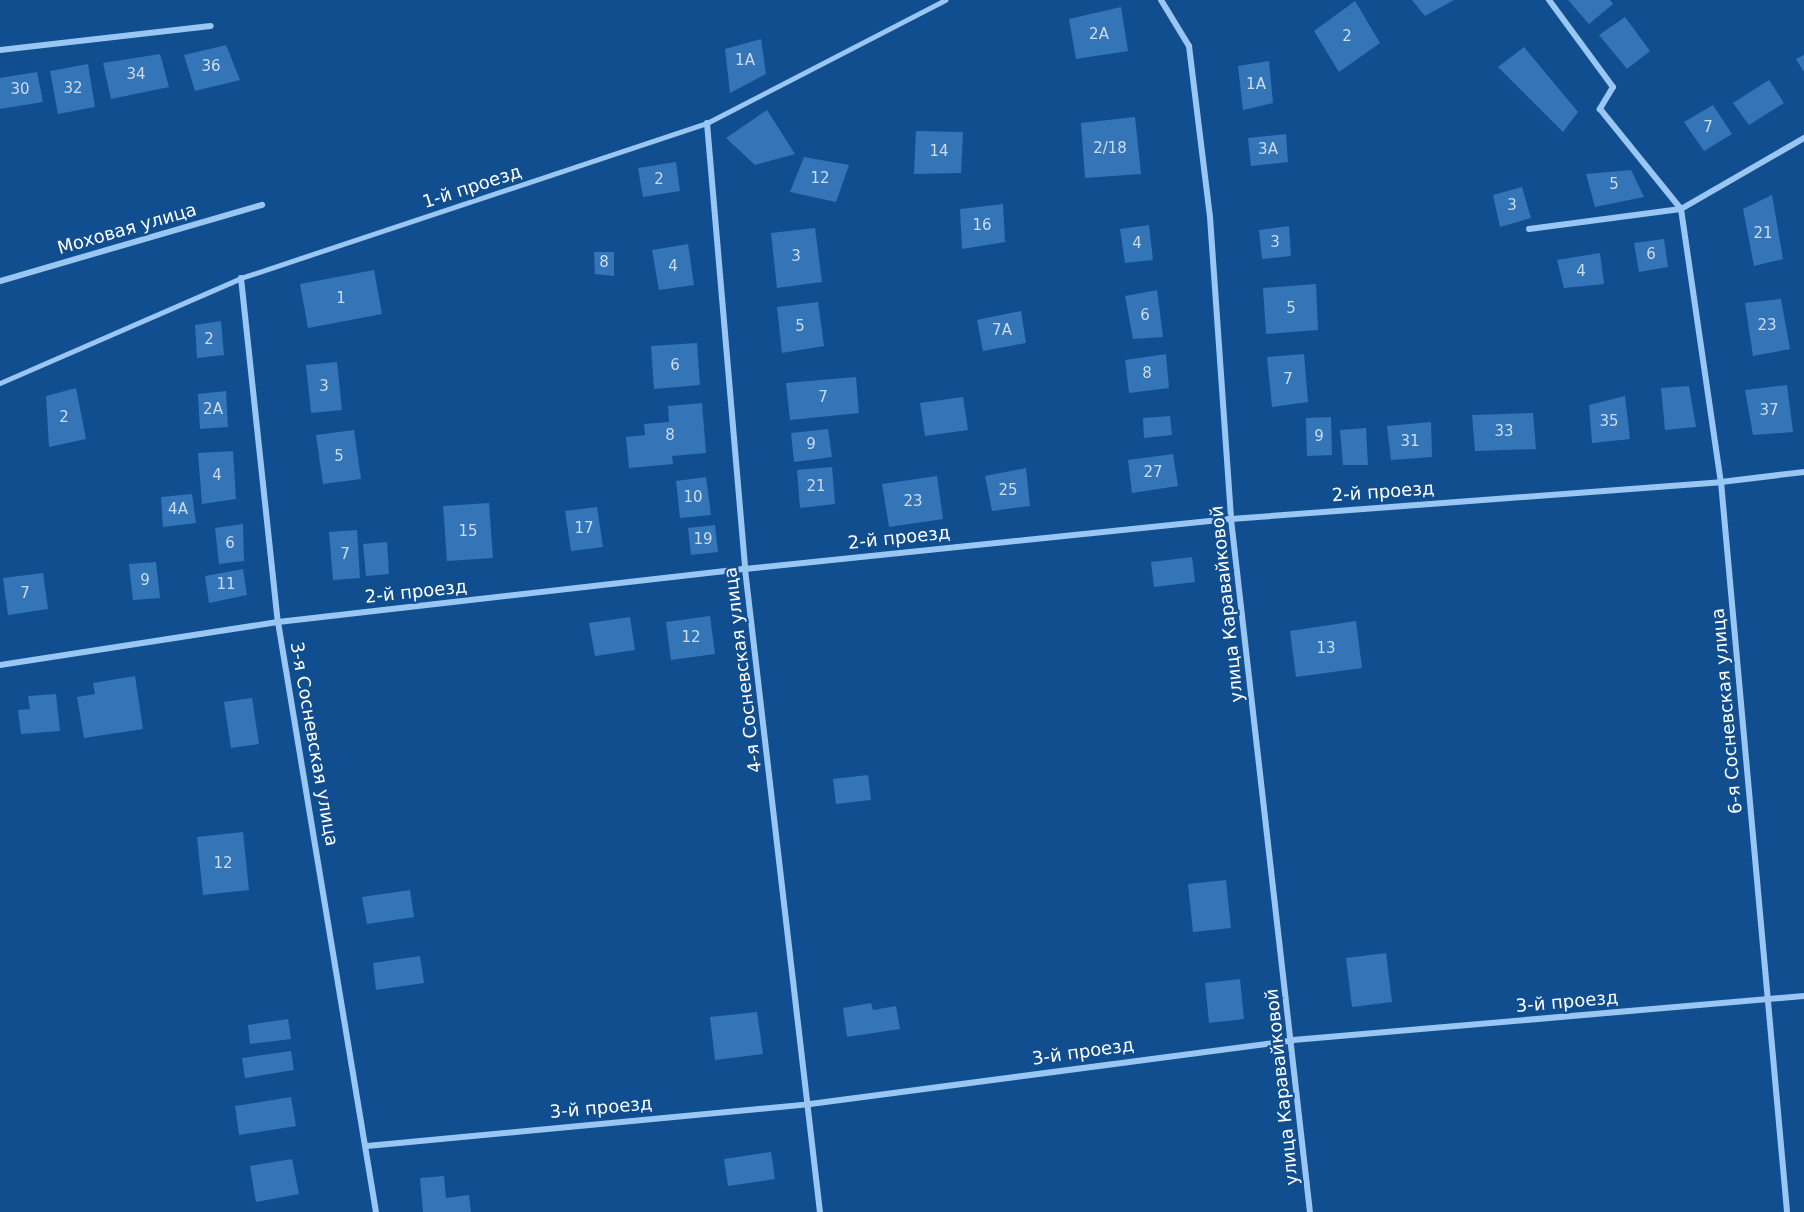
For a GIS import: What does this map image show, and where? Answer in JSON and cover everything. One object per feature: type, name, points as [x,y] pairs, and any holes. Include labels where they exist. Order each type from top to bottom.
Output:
[{"type":"street","name":"улица Каравайковой","points":[[1161,0],[1189,46],[1210,217],[1231,519],[1293,1040],[1310,1212]]},
{"type":"street","points":[[1549,0],[1613,87],[1600,109],[1681,209]]},
{"type":"street","points":[[0,50],[211,26]]},
{"type":"street","name":"4-я Сосневская улица","points":[[707,123],[745,569],[810,1104],[820,1212]]},
{"type":"street","points":[[1529,229],[1681,209],[1804,138]]},
{"type":"street","name":"Моховая улица","points":[[0,281],[262,205]]},
{"type":"street","name":"6-я Сосневская улица","points":[[1681,209],[1721,482],[1787,1212]]},
{"type":"street","name":"3-я Сосневская улица","points":[[241,278],[278,622],[367,1146],[376,1212]]},
{"type":"street","name":"2-й проезд","points":[[0,665],[278,622],[745,569],[1231,519],[1721,482],[1804,472]]},
{"type":"street","name":"3-й проезд","points":[[367,1146],[810,1104],[1293,1040],[1804,996]]},
{"type":"lane","name":"1-й проезд","points":[[0,383],[241,278],[707,123],[945,0]]},
{"type":"building","points":[[1412,0],[1454,0],[1425,16]]},
{"type":"building","points":[[1568,0],[1610,0],[1613,4],[1589,24]]},
{"type":"building","points":[[1355,1],[1380,43],[1339,72],[1314,31]]},
{"type":"building","points":[[1121,7],[1128,51],[1076,59],[1069,19]]},
{"type":"building","points":[[1625,17],[1650,51],[1627,69],[1599,35]]},
{"type":"building","points":[[761,39],[766,74],[730,93],[725,49]]},
{"type":"building","points":[[226,45],[240,80],[195,91],[184,55]]},
{"type":"building","points":[[1524,47],[1578,112],[1563,132],[1498,67]]},
{"type":"building","points":[[160,54],[169,87],[111,99],[103,63]]},
{"type":"building","points":[[1804,55],[1804,72],[1796,59]]},
{"type":"building","points":[[1269,61],[1273,103],[1243,110],[1238,66]]},
{"type":"building","points":[[88,64],[95,107],[58,114],[50,71]]},
{"type":"building","points":[[37,72],[43,102],[0,109],[0,78]]},
{"type":"building","points":[[1769,80],[1784,103],[1749,125],[1733,103]]},
{"type":"building","points":[[1713,105],[1732,134],[1704,151],[1684,122]]},
{"type":"building","points":[[767,110],[795,154],[755,165],[726,138]]},
{"type":"building","points":[[1135,117],[1141,174],[1085,178],[1081,123]]},
{"type":"building","points":[[916,131],[963,132],[961,173],[914,174]]},
{"type":"building","points":[[1286,134],[1288,162],[1251,166],[1248,138]]},
{"type":"building","points":[[804,157],[849,165],[836,202],[790,192]]},
{"type":"building","points":[[676,162],[680,191],[643,197],[638,168]]},
{"type":"building","points":[[1631,170],[1644,197],[1595,207],[1586,174]]},
{"type":"building","points":[[1522,187],[1531,218],[1500,227],[1493,195]]},
{"type":"building","points":[[1772,195],[1783,259],[1754,266],[1743,209]]},
{"type":"building","points":[[1003,204],[1005,242],[962,249],[960,209]]},
{"type":"building","points":[[1149,225],[1153,260],[1125,263],[1120,229]]},
{"type":"building","points":[[1289,226],[1291,256],[1262,259],[1259,230]]},
{"type":"building","points":[[815,228],[822,282],[777,288],[771,233]]},
{"type":"building","points":[[1664,239],[1668,267],[1639,272],[1634,243]]},
{"type":"building","points":[[688,244],[694,285],[659,290],[652,250]]},
{"type":"building","points":[[594,252],[614,252],[614,276],[595,274]]},
{"type":"building","points":[[1600,253],[1604,284],[1564,288],[1557,260]]},
{"type":"building","points":[[374,270],[382,314],[308,328],[300,284]]},
{"type":"building","points":[[1316,284],[1318,330],[1266,334],[1263,288]]},
{"type":"building","points":[[1157,290],[1163,337],[1133,339],[1125,296]]},
{"type":"building","points":[[1781,299],[1790,349],[1753,356],[1745,303]]},
{"type":"building","points":[[818,302],[824,346],[782,353],[777,307]]},
{"type":"building","points":[[1021,311],[1026,343],[983,351],[977,320]]},
{"type":"building","points":[[221,321],[224,355],[197,358],[195,325]]},
{"type":"building","points":[[697,343],[700,385],[654,389],[651,346]]},
{"type":"building","points":[[1166,354],[1169,388],[1129,393],[1125,360]]},
{"type":"building","points":[[1304,354],[1308,402],[1272,407],[1267,357]]},
{"type":"building","points":[[337,362],[342,410],[311,413],[306,365]]},
{"type":"building","points":[[856,377],[859,413],[790,420],[786,383]]},
{"type":"building","points":[[1787,385],[1793,432],[1753,435],[1745,390]]},
{"type":"building","points":[[1689,386],[1696,427],[1665,430],[1661,388]]},
{"type":"building","points":[[76,388],[86,439],[49,447],[46,396]]},
{"type":"building","points":[[226,391],[228,427],[200,429],[198,394]]},
{"type":"building","points":[[1625,396],[1630,439],[1592,443],[1589,405]]},
{"type":"building","points":[[963,397],[968,430],[925,436],[920,403]]},
{"type":"building","points":[[702,403],[706,453],[672,456],[673,464],[629,468],[626,437],[645,435],[644,424],[669,422],[668,406]]},
{"type":"building","points":[[1533,413],[1536,449],[1475,451],[1472,415]]},
{"type":"building","points":[[1170,416],[1172,435],[1144,438],[1143,418]]},
{"type":"building","points":[[1331,417],[1332,455],[1307,456],[1306,418]]},
{"type":"building","points":[[1431,422],[1432,457],[1391,460],[1387,426]]},
{"type":"building","points":[[1366,428],[1368,465],[1343,465],[1340,430]]},
{"type":"building","points":[[828,429],[832,457],[794,462],[791,433]]},
{"type":"building","points":[[354,430],[361,479],[323,484],[316,435]]},
{"type":"building","points":[[233,451],[236,499],[202,504],[198,453]]},
{"type":"building","points":[[1173,454],[1178,486],[1132,493],[1128,460]]},
{"type":"building","points":[[832,467],[835,504],[800,508],[797,470]]},
{"type":"building","points":[[1026,468],[1030,506],[992,511],[985,476]]},
{"type":"building","points":[[937,476],[943,519],[889,527],[882,484]]},
{"type":"building","points":[[706,477],[711,515],[680,518],[676,481]]},
{"type":"building","points":[[192,494],[196,523],[163,527],[161,497]]},
{"type":"building","points":[[489,503],[493,558],[447,561],[443,506]]},
{"type":"building","points":[[597,507],[603,547],[571,551],[565,511]]},
{"type":"building","points":[[243,524],[244,561],[219,564],[215,528]]},
{"type":"building","points":[[715,525],[718,552],[691,555],[688,528]]},
{"type":"building","points":[[357,530],[360,578],[333,580],[329,532]]},
{"type":"building","points":[[387,542],[389,574],[366,576],[363,544]]},
{"type":"building","points":[[1192,557],[1195,582],[1154,587],[1151,562]]},
{"type":"building","points":[[156,562],[160,598],[133,600],[129,564]]},
{"type":"building","points":[[243,569],[247,595],[209,603],[205,576]]},
{"type":"building","points":[[43,573],[48,609],[8,615],[3,578]]},
{"type":"building","points":[[710,616],[715,654],[671,660],[666,622]]},
{"type":"building","points":[[630,617],[635,650],[595,656],[589,623]]},
{"type":"building","points":[[1356,621],[1362,668],[1296,677],[1290,631]]},
{"type":"building","points":[[135,676],[143,729],[84,738],[77,697],[95,694],[93,683]]},
{"type":"building","points":[[56,694],[60,731],[21,734],[18,710],[30,709],[28,696]]},
{"type":"building","points":[[252,698],[259,744],[231,748],[224,702]]},
{"type":"building","points":[[868,775],[871,800],[836,804],[833,779]]},
{"type":"building","points":[[243,832],[249,890],[203,895],[197,837]]},
{"type":"building","points":[[1226,880],[1231,928],[1193,932],[1188,884]]},
{"type":"building","points":[[410,890],[414,917],[367,924],[362,897]]},
{"type":"building","points":[[1386,953],[1392,1002],[1352,1007],[1346,958]]},
{"type":"building","points":[[420,956],[424,983],[376,990],[373,963]]},
{"type":"building","points":[[1240,979],[1244,1019],[1209,1023],[1205,983]]},
{"type":"building","points":[[871,1003],[873,1010],[896,1006],[900,1029],[847,1037],[843,1008]]},
{"type":"building","points":[[757,1012],[763,1054],[715,1060],[710,1017]]},
{"type":"building","points":[[288,1019],[291,1039],[250,1044],[248,1025]]},
{"type":"building","points":[[291,1051],[294,1070],[245,1078],[242,1058]]},
{"type":"building","points":[[291,1097],[296,1126],[239,1135],[235,1106]]},
{"type":"building","points":[[771,1152],[775,1179],[728,1186],[724,1159]]},
{"type":"building","points":[[292,1159],[299,1194],[256,1202],[250,1166]]},
{"type":"building","points":[[444,1176],[446,1198],[469,1195],[471,1212],[423,1212],[420,1178]]}]
